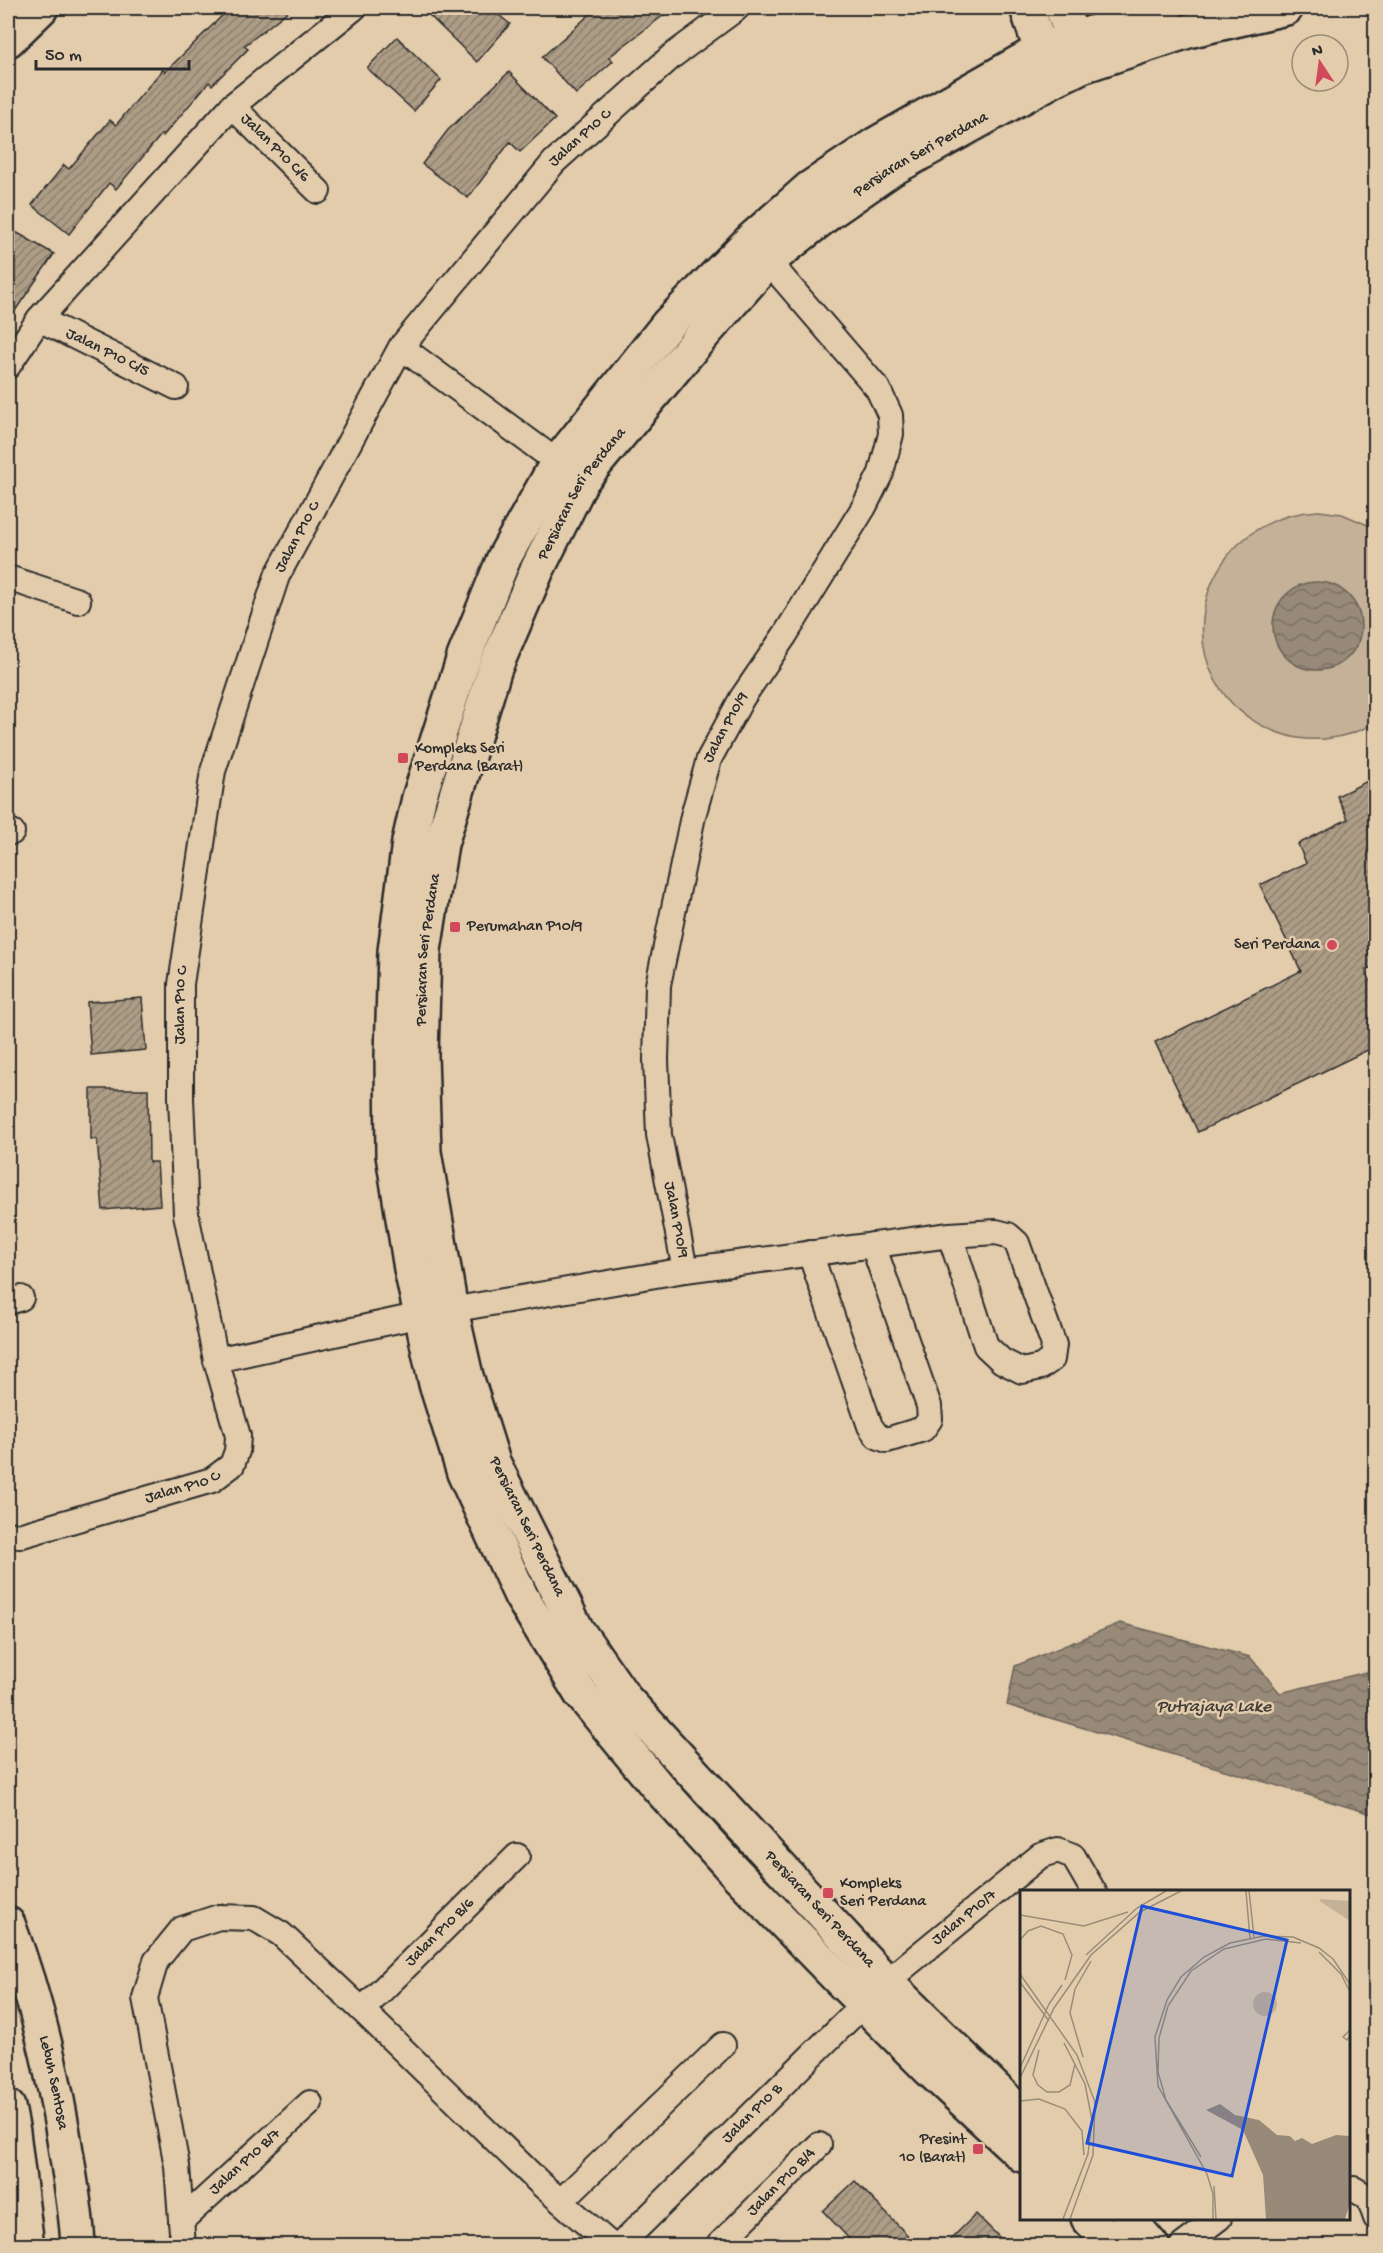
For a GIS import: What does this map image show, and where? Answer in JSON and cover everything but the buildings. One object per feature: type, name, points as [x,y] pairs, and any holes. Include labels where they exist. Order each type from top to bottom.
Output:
[{"type":"street","points":[[8,40],[42,8]]},
{"type":"street","points":[[8,366],[39,319],[232,106],[354,8]]},
{"type":"street","name":"Jalan P10 C","points":[[8,1534],[19,1536],[212,1480],[232,1465],[237,1451],[238,1436],[216,1360],[186,1214],[181,1098],[181,984],[213,771],[277,576],[401,347],[554,162],[672,56],[736,8]]},
{"type":"street","points":[[1027,8],[1052,81]]},
{"type":"street","points":[[1062,8],[1077,52]]},
{"type":"street","name":"Persiaran Seri Perdana","points":[[569,471],[695,344],[768,261],[830,212],[892,169],[1052,81],[1077,52],[1166,8]]},
{"type":"street","name":"Persiaran Seri Perdana","points":[[1020,2153],[930,2070],[875,1993],[625,1699],[577,1630],[492,1462],[466,1376],[436,1313],[424,1152],[421,1055],[424,950],[441,844],[495,668],[537,570],[569,471],[668,324],[750,240],[810,188],[876,144],[1041,50],[1077,52],[1188,32],[1286,8]]},
{"type":"street","name":"Jalan P10 C/6","points":[[232,106],[318,191]]},
{"type":"street","name":"Jalan P10/9","points":[[685,1270],[659,1135],[656,1060],[658,985],[693,816],[710,759],[742,698],[785,635],[864,507],[881,473],[891,434],[890,415],[878,389],[768,261]]},
{"type":"street","name":"Jalan P10 C/5","points":[[39,319],[176,387]]},
{"type":"street","points":[[401,347],[569,471]]},
{"type":"street","points":[[8,578],[78,600]]},
{"type":"street","points":[[216,1360],[436,1313],[685,1270],[950,1235],[996,1232],[1008,1235],[1017,1243],[1054,1345],[1052,1359],[1041,1367],[1022,1371],[1002,1361],[986,1346],[950,1235]]},
{"type":"street","points":[[810,1253],[870,1426],[877,1436],[887,1440],[923,1429],[930,1419],[930,1413],[873,1245]]},
{"type":"street","name":"Jalan P10/7","points":[[875,1993],[1040,1856],[1049,1851],[1058,1850],[1073,1856],[1093,1890]]},
{"type":"street","name":"Jalan P10 B/6","points":[[362,2010],[518,1856]]},
{"type":"street","points":[[183,2246],[177,2166],[145,1998],[156,1961],[182,1929],[219,1917],[254,1918],[281,1934],[561,2201],[612,2246]]},
{"type":"street","name":"Lebuh Sentosa","points":[[8,1924],[39,2026],[62,2121],[77,2223],[78,2246]]},
{"type":"street","name":"Persiaran Seri Perdana","points":[[875,1993],[1020,2113]]},
{"type":"street","name":"Jalan P10 B","points":[[619,2246],[875,1993]]},
{"type":"street","points":[[561,2201],[723,2045]]},
{"type":"street","name":"Jalan P10 B/7","points":[[181,2221],[310,2103]]},
{"type":"street","points":[[8,2107],[15,2143],[27,2246]]},
{"type":"street","name":"Jalan P10 B/4","points":[[718,2246],[819,2145]]},
{"type":"street","points":[[1350,2190],[1354,2189],[1369,2198],[1376,2218]]},
{"type":"street","points":[[1090,2220],[1114,2246]]},
{"type":"street","points":[[1130,2220],[1152,2246]]},
{"type":"street","points":[[1182,2246],[1216,2220]]},
{"type":"shaded area","points":[[1319,511],[1342,514],[1375,528],[1375,723],[1340,736],[1303,739],[1279,733],[1240,711],[1216,681],[1204,645],[1204,608],[1217,572],[1241,542],[1275,520]]},
{"type":"water","points":[[1317,582],[1334,586],[1348,595],[1357,609],[1361,626],[1357,643],[1348,657],[1334,666],[1317,670],[1300,666],[1286,657],[1277,643],[1273,626],[1277,609],[1286,595],[1300,586]]},
{"type":"water","name":"Putrajaya Lake","points":[[1120,1623],[1250,1657],[1280,1693],[1375,1670],[1375,1815],[1007,1705],[1015,1666]]},
{"type":"place","name":"Kompleks Seri Perdana (Barat)","points":[[403,758]]},
{"type":"place","name":"Perumahan P10/9","points":[[455,927]]},
{"type":"place","name":"Seri Perdana","points":[[1332,945]]},
{"type":"place","name":"Kompleks Seri Perdana","points":[[828,1893]]},
{"type":"place","name":"Presint 10 (Barat)","points":[[978,2149]]}]
